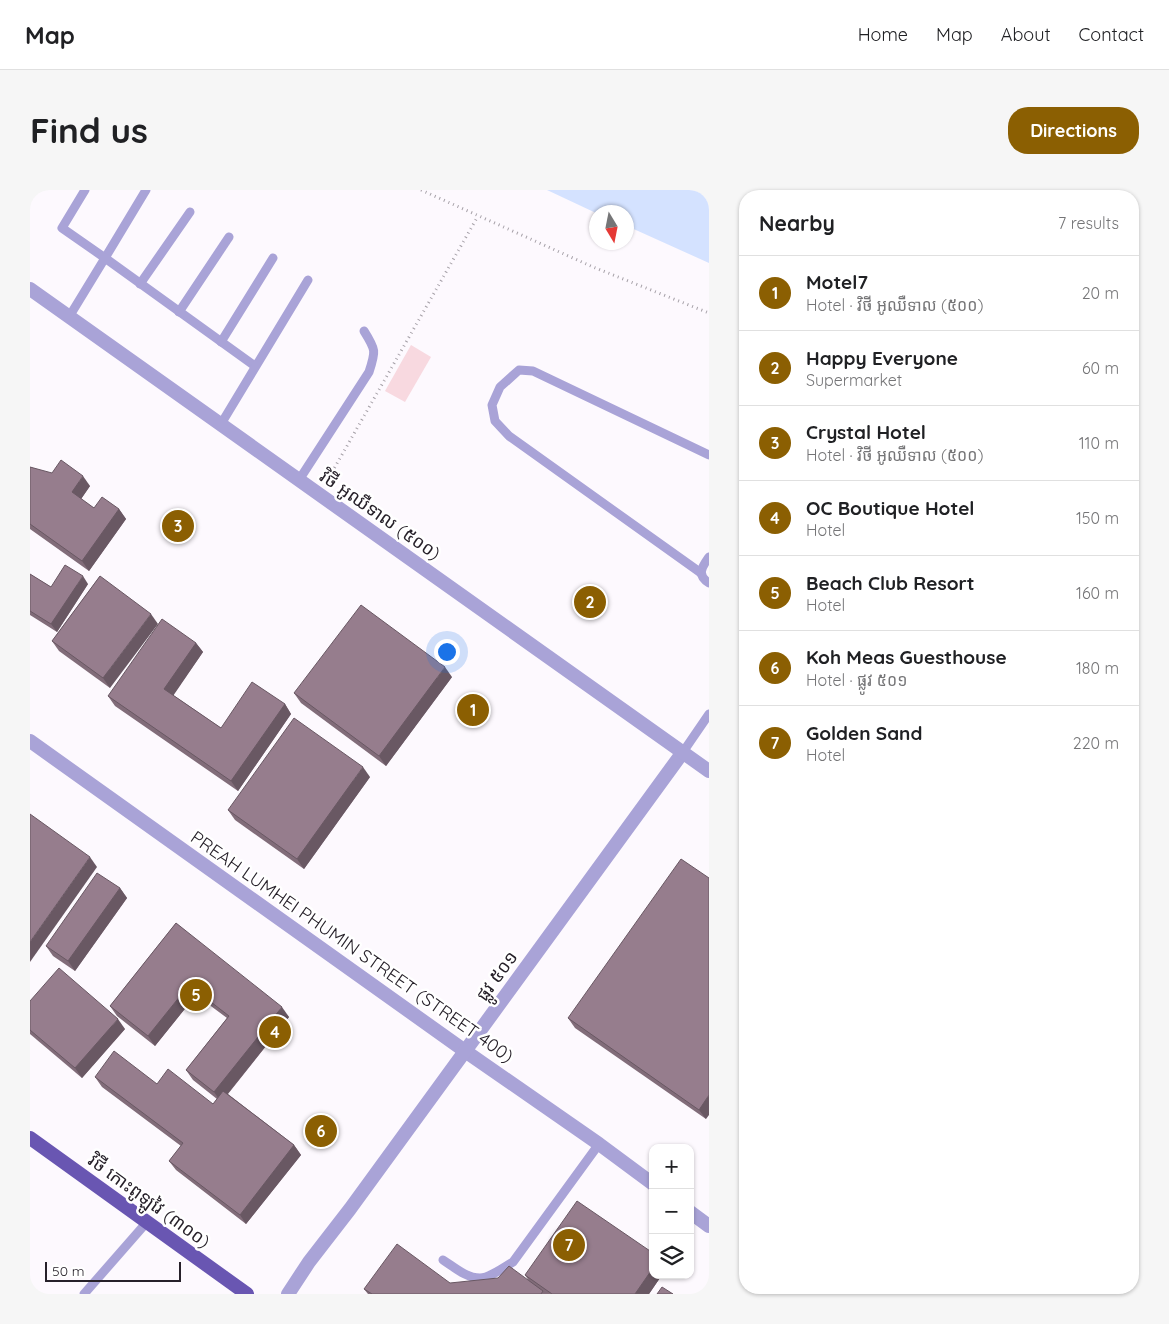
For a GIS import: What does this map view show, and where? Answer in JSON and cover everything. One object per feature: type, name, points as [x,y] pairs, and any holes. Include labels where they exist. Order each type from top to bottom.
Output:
[{"type":"main road","name":"វិថី កោះពូឡូវៃ (៣០០)","points":[[30,1138],[247,1294]]},
{"type":"street","name":"វិថី អូឈឺទាល (៥០០)","points":[[30,289],[709,771]]},
{"type":"street","name":"PREAH LUMHEI PHUMIN STREET (STREET 400)","points":[[30,741],[465,1051],[600,1144],[649,1181]]},
{"type":"street","name":"ផ្លូវ ៥០១","points":[[288,1294],[309,1262],[683,752]]},
{"type":"street","points":[[694,1215],[709,1226]]},
{"type":"lane","points":[[84,190],[62,228],[255,366]]},
{"type":"lane","points":[[69,317],[146,190]]},
{"type":"lane","points":[[140,284],[190,212]]},
{"type":"lane","points":[[179,312],[230,237]]},
{"type":"lane","points":[[221,342],[273,258]]},
{"type":"lane","points":[[220,424],[308,280]]},
{"type":"lane","points":[[299,480],[369,372],[374,357],[373,346],[364,331]]},
{"type":"lane","points":[[709,456],[533,371],[519,370],[500,387],[492,405],[495,421],[509,436],[701,573],[704,580],[709,583]]},
{"type":"lane","points":[[701,573],[703,565],[709,557]]},
{"type":"lane","points":[[683,752],[709,714]]},
{"type":"lane","points":[[443,1260],[464,1274],[480,1278],[496,1273],[513,1262],[600,1144]]},
{"type":"lane","points":[[84,1294],[147,1222]]},
{"type":"path","points":[[421,190],[593,267],[709,313]]},
{"type":"path","points":[[319,494],[478,216]]},
{"type":"shaded area","points":[[411,345],[431,357],[405,402],[385,391]]},
{"type":"water","points":[[547,190],[709,190],[709,263],[634,229],[634,205],[589,205],[589,210]]},
{"type":"building","points":[[61,460],[83,476],[72,492],[94,508],[102,497],[119,509],[82,561],[30,524],[30,467],[52,473]]},
{"type":"building","points":[[65,565],[83,576],[51,624],[30,611],[30,574],[51,587]]},
{"type":"building","points":[[100,576],[151,614],[103,678],[52,641]]},
{"type":"building","points":[[361,605],[445,667],[379,756],[294,693]]},
{"type":"building","points":[[162,619],[196,643],[164,689],[221,728],[252,682],[285,704],[231,781],[108,696]]},
{"type":"building","points":[[294,718],[363,767],[297,859],[228,810]]},
{"type":"building","points":[[30,814],[90,857],[30,942]]},
{"type":"building","points":[[681,859],[709,878],[709,1095],[699,1110],[568,1018]]},
{"type":"building","points":[[97,873],[120,888],[68,961],[46,946]]},
{"type":"building","points":[[176,923],[282,1007],[214,1092],[186,1070],[229,1016],[189,985],[148,1036],[110,1006]]},
{"type":"building","points":[[59,968],[118,1019],[75,1068],[30,1030],[30,1001]]},
{"type":"building","points":[[114,1051],[157,1084],[168,1069],[213,1104],[223,1091],[294,1145],[240,1215],[169,1161],[183,1143],[95,1077]]},
{"type":"building","points":[[577,1201],[649,1250],[649,1274],[635,1294],[552,1294],[525,1275]]},
{"type":"building","points":[[397,1244],[450,1283],[498,1278],[509,1266],[543,1291],[541,1294],[372,1294],[364,1289]]},
{"type":"building","points":[[662,1287],[673,1294],[657,1294]]},
{"type":"place","name":"Crystal Hotel","points":[[178,526]]},
{"type":"place","name":"Happy Everyone","points":[[590,602]]},
{"type":"place","name":"Motel7","points":[[473,710]]},
{"type":"place","name":"Beach Club Resort","points":[[196,995]]},
{"type":"place","name":"OC Boutique Hotel","points":[[275,1032]]},
{"type":"place","name":"Koh Meas Guesthouse","points":[[321,1131]]},
{"type":"place","name":"Golden Sand","points":[[569,1245]]}]
